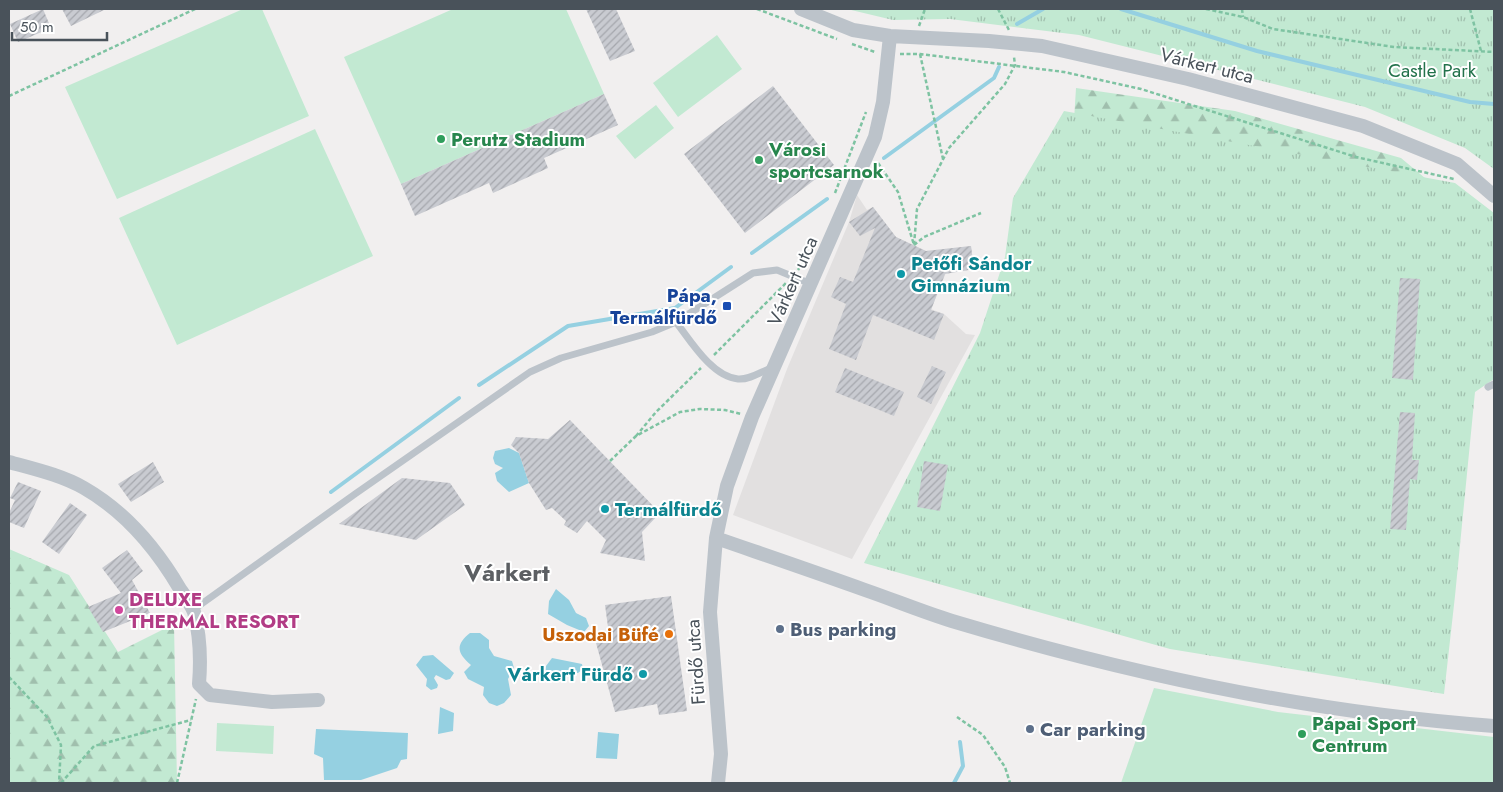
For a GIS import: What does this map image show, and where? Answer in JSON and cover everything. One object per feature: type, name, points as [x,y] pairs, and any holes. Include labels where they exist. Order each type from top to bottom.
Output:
[{"type":"street","name":"Várkert utca","points":[[801,9],[853,30],[890,36],[1042,46],[1188,78],[1363,126],[1457,164],[1494,196]]},
{"type":"street","name":"Várkert utca","points":[[716,538],[727,486],[752,417],[875,137],[883,102],[890,36]]},
{"type":"street","points":[[9,462],[46,472],[83,487],[114,507],[144,536],[171,573],[193,610],[201,657],[199,684],[210,695],[272,702],[318,700]]},
{"type":"street","points":[[716,538],[950,620],[1082,658],[1293,703],[1455,724],[1494,726]]},
{"type":"street","name":"Fürdő utca","points":[[716,538],[710,612],[721,754],[718,783]]},
{"type":"lane","points":[[193,610],[530,372],[561,358],[652,332],[676,322],[753,273],[777,270],[812,284]]},
{"type":"lane","points":[[676,322],[708,362],[724,374],[740,379],[753,376],[775,366]]},
{"type":"path","points":[[9,96],[195,9]]},
{"type":"path","points":[[756,9],[841,40]]},
{"type":"path","points":[[925,9],[919,24],[920,54],[943,160]]},
{"type":"path","points":[[914,245],[918,209],[949,148],[1005,84],[1015,65],[1014,43],[998,9]]},
{"type":"path","points":[[1206,9],[1243,17],[1272,29],[1394,47],[1494,52]]},
{"type":"path","points":[[1242,9],[1243,17]]},
{"type":"path","points":[[1470,9],[1481,51]]},
{"type":"path","points":[[849,43],[874,52],[920,54],[1015,65],[1064,72],[1141,89],[1356,157],[1453,178],[1461,184]]},
{"type":"path","points":[[832,200],[868,108]]},
{"type":"path","points":[[869,150],[898,192],[914,245]]},
{"type":"path","points":[[914,245],[924,237],[981,214]]},
{"type":"path","points":[[610,461],[636,436],[656,412],[794,276],[814,246]]},
{"type":"path","points":[[636,436],[680,412],[700,409],[725,410],[752,417]]},
{"type":"path","points":[[9,677],[47,717],[61,745],[60,783]]},
{"type":"path","points":[[177,783],[199,684]]},
{"type":"path","points":[[957,716],[983,735],[1005,767],[1010,783]]},
{"type":"path","points":[[60,783],[94,746],[191,720]]},
{"type":"shaded area","points":[[857,195],[867,210],[873,207],[896,237],[926,251],[971,246],[974,269],[958,272],[948,268],[931,309],[944,314],[966,334],[975,335],[852,559],[733,515],[787,369],[849,222]]},
{"type":"green space","points":[[243,9],[262,9],[309,116],[117,199],[65,87]]},
{"type":"green space","name":"Perutz Stadium","points":[[453,9],[566,9],[604,94],[401,184],[344,57]]},
{"type":"green space","name":"Castle Park","points":[[847,9],[1494,9],[1494,169],[1465,148],[1365,107],[1079,35],[950,19],[893,20]]},
{"type":"green space","points":[[717,35],[742,69],[678,117],[653,83]]},
{"type":"green space","points":[[1076,88],[1235,111],[1401,158],[1462,209],[1074,120]]},
{"type":"green space","points":[[656,105],[674,128],[635,159],[616,136]]},
{"type":"green space","points":[[1064,111],[1455,183],[1494,213],[1494,379],[1475,392],[1444,694],[1170,649],[864,563],[980,333],[1005,257],[1013,198]]},
{"type":"green space","points":[[315,129],[373,256],[177,345],[119,218]]},
{"type":"green space","points":[[9,549],[69,575],[118,652],[174,624],[177,783],[9,783]]},
{"type":"green space","name":"Pápai Sport Centrum","points":[[1154,688],[1278,712],[1494,737],[1494,783],[1121,783]]},
{"type":"green space","points":[[217,723],[274,726],[273,754],[216,751]]},
{"type":"water","points":[[509,448],[519,453],[529,483],[509,492],[497,481],[495,473],[503,468],[495,464],[493,458],[495,451]]},
{"type":"water","points":[[556,589],[569,600],[576,613],[586,618],[589,626],[584,632],[548,614],[549,601]]},
{"type":"water","points":[[470,633],[480,633],[489,640],[489,648],[494,656],[512,661],[514,668],[508,679],[511,695],[504,703],[497,706],[489,703],[483,695],[484,687],[468,679],[464,672],[471,665],[463,657],[460,645]]},
{"type":"water","points":[[433,655],[454,673],[450,679],[446,680],[436,675],[434,678],[438,685],[437,688],[431,690],[426,686],[427,679],[416,665],[423,656]]},
{"type":"water","points":[[552,658],[582,664],[583,669],[578,673],[568,673],[554,680],[543,679],[546,666]]},
{"type":"water","points":[[440,707],[454,713],[453,731],[438,734]]},
{"type":"water","points":[[316,729],[408,733],[407,759],[401,760],[397,768],[361,780],[324,780],[323,758],[314,754]]},
{"type":"water","points":[[598,732],[619,734],[617,759],[596,758]]},
{"type":"building","points":[[43,9],[51,28],[18,42],[10,24]]},
{"type":"building","points":[[62,9],[106,9],[71,26]]},
{"type":"building","points":[[586,9],[616,9],[635,51],[610,61]]},
{"type":"building","name":"Városi sportcsarnok","points":[[773,86],[834,165],[745,233],[684,154]]},
{"type":"building","points":[[604,94],[618,125],[544,158],[548,168],[493,193],[489,183],[415,216],[401,184]]},
{"type":"building","name":"Petőfi Sándor Gimnázium","points":[[873,207],[896,237],[926,251],[971,246],[974,269],[945,274],[931,310],[944,314],[934,340],[873,315],[856,360],[829,349],[846,304],[831,297],[840,277],[853,282],[875,228],[860,236],[849,222]]},
{"type":"building","points":[[1400,278],[1420,279],[1413,380],[1392,378]]},
{"type":"building","points":[[932,366],[946,372],[931,404],[917,397]]},
{"type":"building","points":[[845,368],[904,392],[894,416],[835,392]]},
{"type":"building","points":[[1400,412],[1415,413],[1412,460],[1419,460],[1417,480],[1410,479],[1406,530],[1390,529]]},
{"type":"building","name":"Termálfürdő","points":[[570,420],[660,513],[642,532],[645,561],[600,553],[606,540],[587,521],[577,533],[564,525],[566,521],[552,508],[546,510],[529,483],[519,453],[511,445],[516,437],[548,439]]},
{"type":"building","points":[[924,461],[948,465],[940,511],[917,507]]},
{"type":"building","points":[[153,462],[164,482],[131,502],[118,484]]},
{"type":"building","points":[[402,478],[450,483],[465,505],[416,540],[339,524]]},
{"type":"building","points":[[18,482],[41,491],[24,528],[9,522],[9,513],[15,500],[10,498]]},
{"type":"building","points":[[70,503],[87,515],[59,554],[42,542]]},
{"type":"building","name":"DELUXE THERMAL RESORT","points":[[127,550],[143,571],[132,580],[150,613],[103,632],[88,607],[121,593],[102,568]]},
{"type":"building","name":"Várkert Fürdő","points":[[671,596],[687,711],[659,715],[657,704],[615,712],[596,643],[610,642],[605,605]]},
{"type":"waterway","points":[[1017,24],[1043,9]]},
{"type":"waterway","points":[[1121,9],[1257,51],[1470,102],[1494,104]]},
{"type":"waterway","points":[[884,158],[994,78],[999,67]]},
{"type":"waterway","points":[[752,253],[827,199]]},
{"type":"waterway","points":[[479,385],[568,326],[675,308],[731,267]]},
{"type":"waterway","points":[[331,492],[459,398]]},
{"type":"waterway","points":[[954,783],[963,766],[960,742]]},
{"type":"place","name":"Perutz Stadium","points":[[441,139]]},
{"type":"place","name":"Városi sportcsarnok","points":[[759,160]]},
{"type":"place","name":"Petőfi Sándor Gimnázium","points":[[901,274]]},
{"type":"place","name":"Pápa, Termálfürdő","points":[[727,306]]},
{"type":"place","name":"Termálfürdő","points":[[605,509]]},
{"type":"place","name":"DELUXE THERMAL RESORT","points":[[119,610]]},
{"type":"place","name":"Bus parking","points":[[780,629]]},
{"type":"place","name":"Uszodai Büfé","points":[[669,634]]},
{"type":"place","name":"Várkert Fürdő","points":[[643,674]]},
{"type":"place","name":"Car parking","points":[[1030,729]]},
{"type":"place","name":"Pápai Sport Centrum","points":[[1302,734]]},
{"type":"district","name":"Várkert","points":[[507,573]]}]
